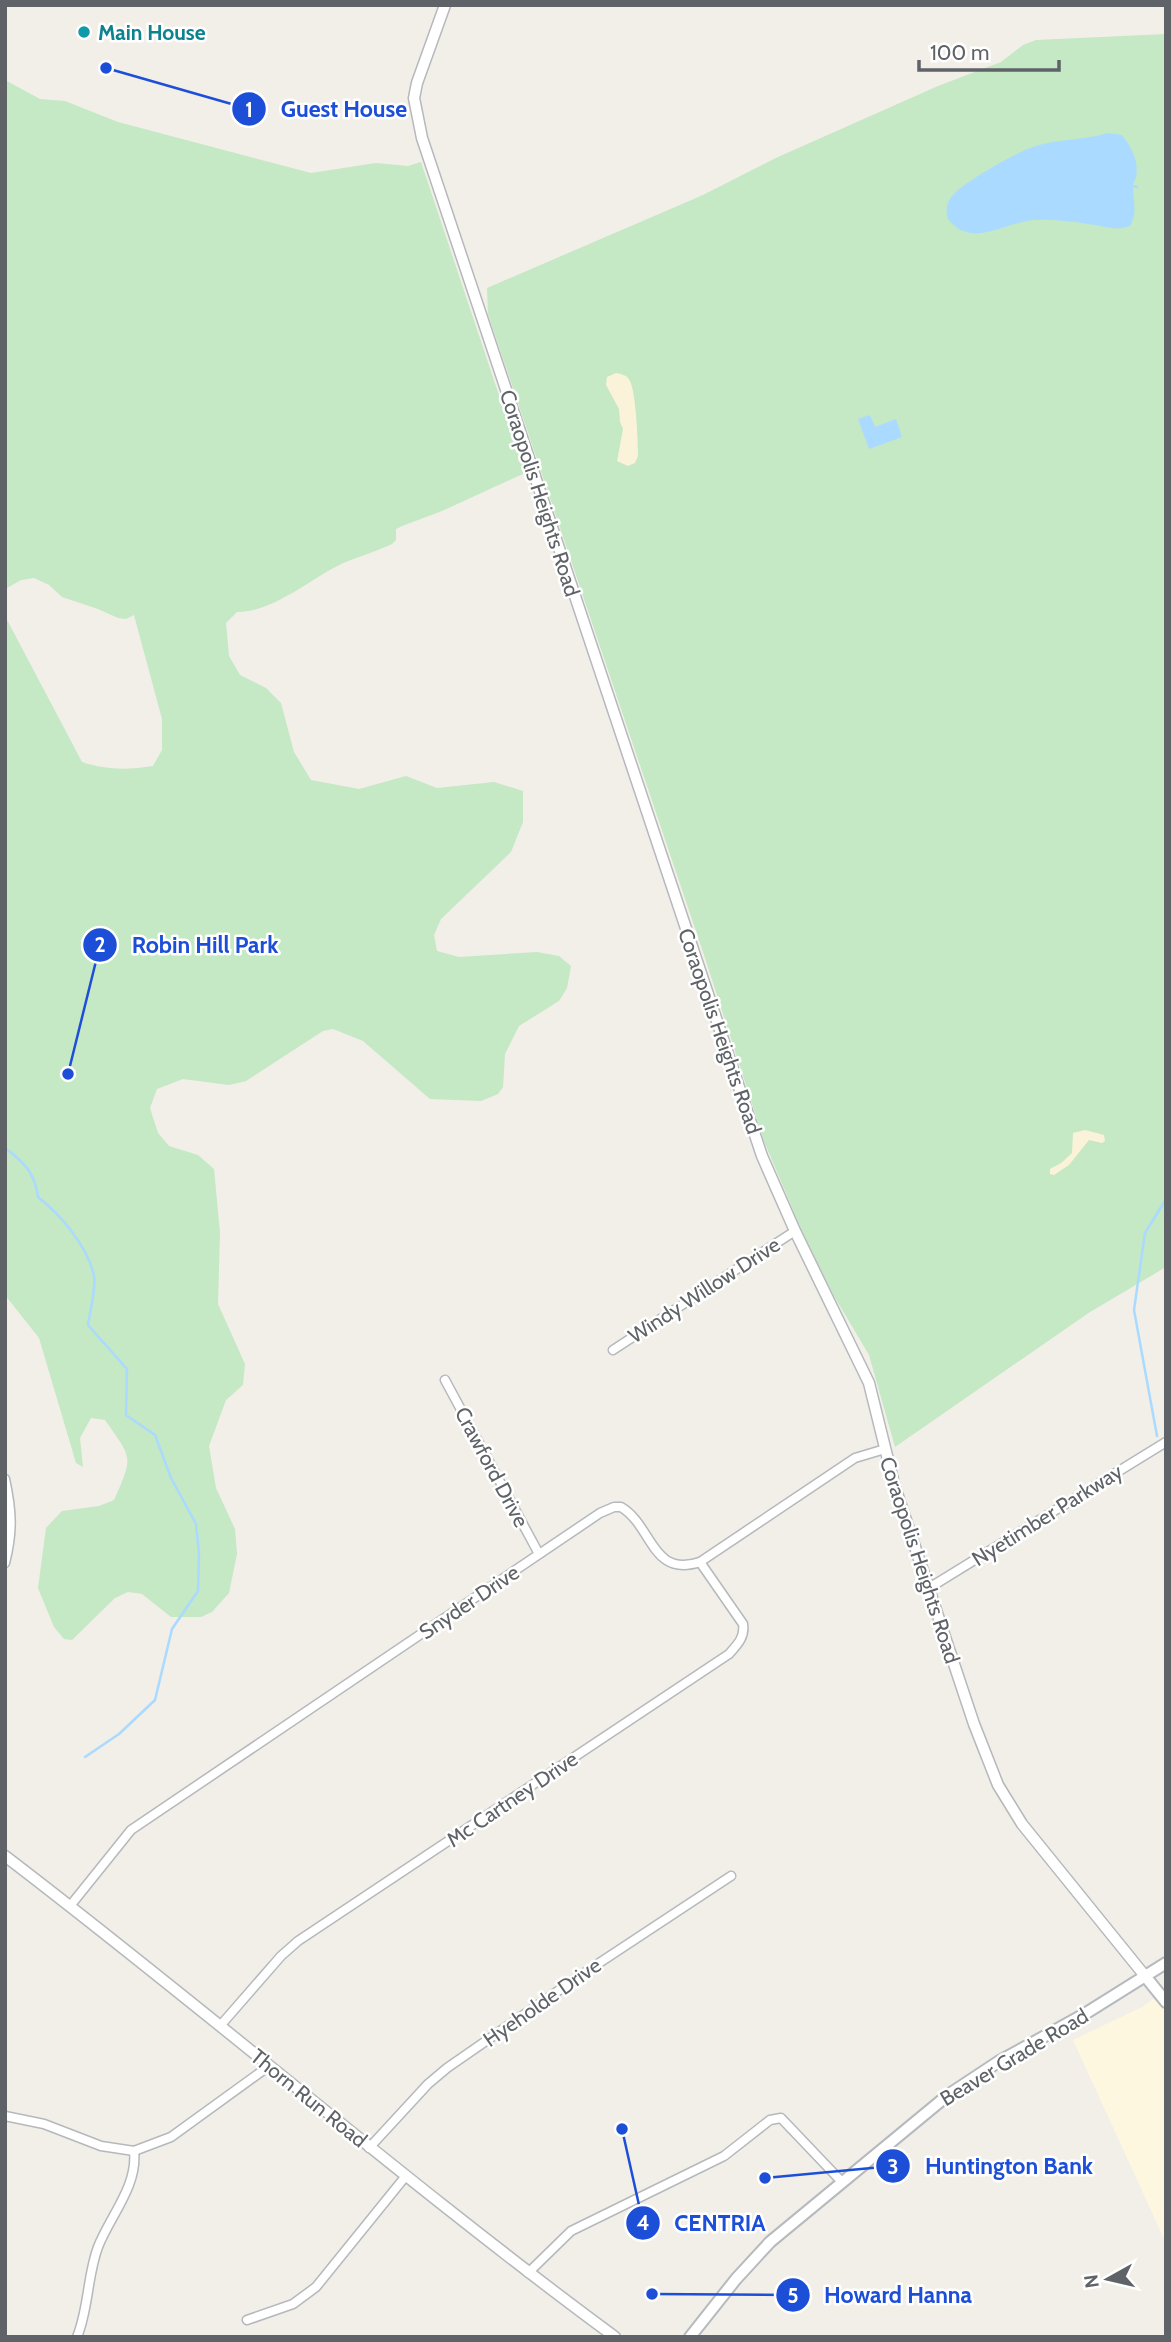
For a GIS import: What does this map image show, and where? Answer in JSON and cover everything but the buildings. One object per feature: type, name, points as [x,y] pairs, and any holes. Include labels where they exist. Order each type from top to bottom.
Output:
[{"type":"main road","name":"Beaver Grade Road","points":[[690,2337],[736,2279],[770,2242],[966,2082],[1083,2015],[1166,1963]]},
{"type":"main road","name":"Coraopolis Heights Road","points":[[1145,1976],[1166,2002]]},
{"type":"street","name":"Coraopolis Heights Road","points":[[445,5],[417,83],[415,98],[422,138],[762,1156],[795,1231],[869,1382],[894,1484],[974,1724],[1004,1796],[1030,1835],[1145,1976]]},
{"type":"street","name":"Windy Willow Drive","points":[[613,1350],[795,1231]]},
{"type":"street","name":"Crawford Drive","points":[[445,1380],[539,1555]]},
{"type":"street","name":"Nyetimber Parkway","points":[[929,1588],[1166,1442]]},
{"type":"street","points":[[699,1562],[844,1465],[861,1455],[884,1449]]},
{"type":"street","points":[[5,1479],[12,1511],[10,1543],[5,1563]]},
{"type":"street","name":"Snyder Drive","points":[[70,1906],[131,1830],[600,1513],[621,1507],[633,1517],[656,1551],[667,1562],[680,1566],[699,1562]]},
{"type":"street","name":"Mc Cartney Drive","points":[[220,2026],[281,1956],[298,1941],[729,1654],[741,1640],[744,1633],[743,1624],[699,1562]]},
{"type":"street","name":"Thorn Run Road","points":[[5,1856],[405,2177],[615,2337]]},
{"type":"street","name":"Hyeholde Drive","points":[[369,2148],[428,2084],[447,2068],[731,1876]]},
{"type":"street","points":[[5,2116],[44,2124],[101,2146],[134,2151],[162,2142],[180,2132],[269,2066]]},
{"type":"street","points":[[528,2273],[571,2231],[724,2157],[770,2120],[781,2118],[842,2182]]},
{"type":"street","points":[[77,2337],[83,2321],[97,2249],[132,2176],[134,2151]]},
{"type":"street","points":[[247,2320],[293,2304],[316,2287],[405,2177]]},
{"type":"shaded area","points":[[1166,1990],[1166,2243],[1073,2040],[1142,2007]]},
{"type":"green space","points":[[1166,34],[1166,1267],[1090,1312],[895,1447],[869,1355],[834,1296],[801,1229],[764,1141],[488,314],[487,288],[703,195],[778,157],[938,86],[1001,62],[1023,45],[1036,40]]},
{"type":"green space","points":[[5,80],[40,99],[65,101],[118,122],[311,173],[376,163],[408,166],[421,162],[525,473],[396,529],[396,540],[392,544],[341,564],[277,601],[250,611],[237,612],[226,623],[229,656],[240,675],[266,688],[281,703],[294,752],[311,780],[359,789],[406,776],[437,788],[494,782],[523,791],[523,822],[511,852],[441,919],[434,935],[437,951],[459,957],[537,952],[559,956],[571,966],[567,988],[559,1001],[519,1026],[505,1054],[503,1087],[498,1094],[481,1101],[430,1099],[363,1041],[333,1029],[323,1031],[246,1081],[229,1085],[183,1079],[157,1089],[150,1108],[158,1133],[169,1146],[198,1155],[214,1169],[220,1233],[218,1304],[245,1364],[243,1385],[226,1400],[209,1446],[216,1488],[235,1529],[237,1554],[229,1593],[212,1612],[201,1617],[171,1617],[142,1594],[128,1592],[115,1598],[72,1640],[64,1639],[54,1627],[38,1588],[46,1528],[62,1511],[99,1506],[114,1500],[125,1474],[127,1458],[121,1443],[105,1420],[91,1418],[80,1438],[83,1467],[76,1463],[39,1338],[5,1295],[5,616],[82,762],[117,768],[153,766],[162,750],[162,719],[134,615],[126,619],[118,618],[62,597],[49,585],[34,578],[21,580],[5,589]]},
{"type":"sand","points":[[616,373],[626,376],[630,381],[635,406],[638,456],[635,463],[628,466],[617,461],[623,429],[619,409],[606,385],[607,377]]},
{"type":"sand","points":[[1085,1130],[1104,1135],[1105,1141],[1102,1143],[1089,1140],[1069,1165],[1054,1175],[1050,1174],[1050,1169],[1072,1153],[1073,1133]]},
{"type":"water","points":[[1108,133],[1122,135],[1136,160],[1134,211],[1130,226],[1114,228],[1068,221],[1033,220],[977,233],[957,228],[948,219],[947,205],[954,194],[968,182],[1004,161],[1042,144]]},
{"type":"water","points":[[870,415],[875,427],[896,419],[902,437],[869,449],[858,419]]},
{"type":"waterway","points":[[1133,186],[1137,187]]},
{"type":"waterway","points":[[5,1148],[28,1169],[38,1197],[64,1222],[86,1254],[94,1276],[94,1294],[88,1325],[127,1369],[126,1415],[155,1435],[171,1478],[196,1524],[199,1554],[198,1591],[172,1629],[155,1700],[119,1734],[85,1757]]},
{"type":"waterway","points":[[1157,1436],[1134,1310],[1145,1233],[1166,1199]]},
{"type":"place","name":"Main House","points":[[84,32]]},
{"type":"place","name":"Guest House","points":[[106,68]]},
{"type":"place","name":"Robin Hill Park","points":[[68,1074]]},
{"type":"place","name":"CENTRIA","points":[[622,2129]]},
{"type":"place","name":"Huntington Bank","points":[[765,2178]]},
{"type":"place","name":"Howard Hanna","points":[[652,2294]]}]
